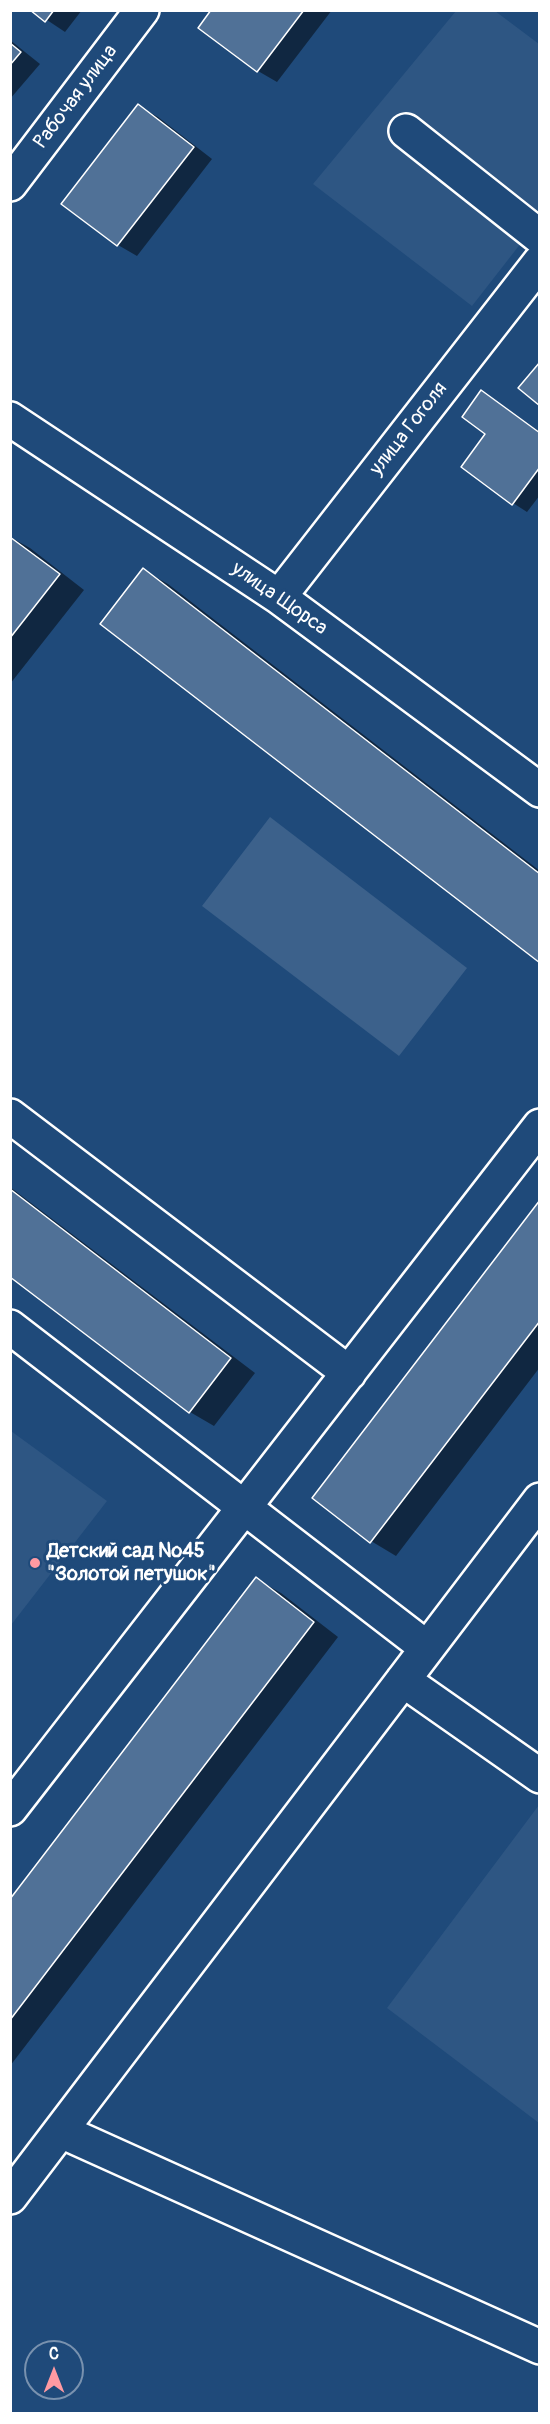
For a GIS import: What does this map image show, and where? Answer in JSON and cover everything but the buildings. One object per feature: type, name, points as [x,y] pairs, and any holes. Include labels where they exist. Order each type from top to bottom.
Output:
[{"type":"street","name":"Рабочая улица","points":[[10,184],[142,10]]},
{"type":"street","points":[[406,130],[540,237]]},
{"type":"street","name":"улица Гоголя","points":[[279,597],[540,262]]},
{"type":"street","name":"улица Щорса","points":[[11,420],[279,597],[540,790]]},
{"type":"street","points":[[10,1116],[349,1373]]},
{"type":"street","points":[[10,1809],[540,1126]]},
{"type":"street","points":[[10,1327],[428,1648]]},
{"type":"street","points":[[10,2197],[540,1500]]},
{"type":"street","points":[[403,1680],[540,1776]]},
{"type":"street","points":[[61,2131],[540,2347]]},
{"type":"shaded area","points":[[456,11],[495,11],[539,44],[539,220],[472,306],[313,184]]},
{"type":"shaded area","points":[[270,817],[467,968],[399,1056],[202,906]]},
{"type":"shaded area","name":"Детский сад №45 \"Золотой петушок\"","points":[[11,1431],[107,1501],[11,1625]]},
{"type":"shaded area","points":[[539,1805],[539,2123],[387,2008]]},
{"type":"place","name":"Детский сад №45 \"Золотой петушок\"","points":[[35,1563]]}]
